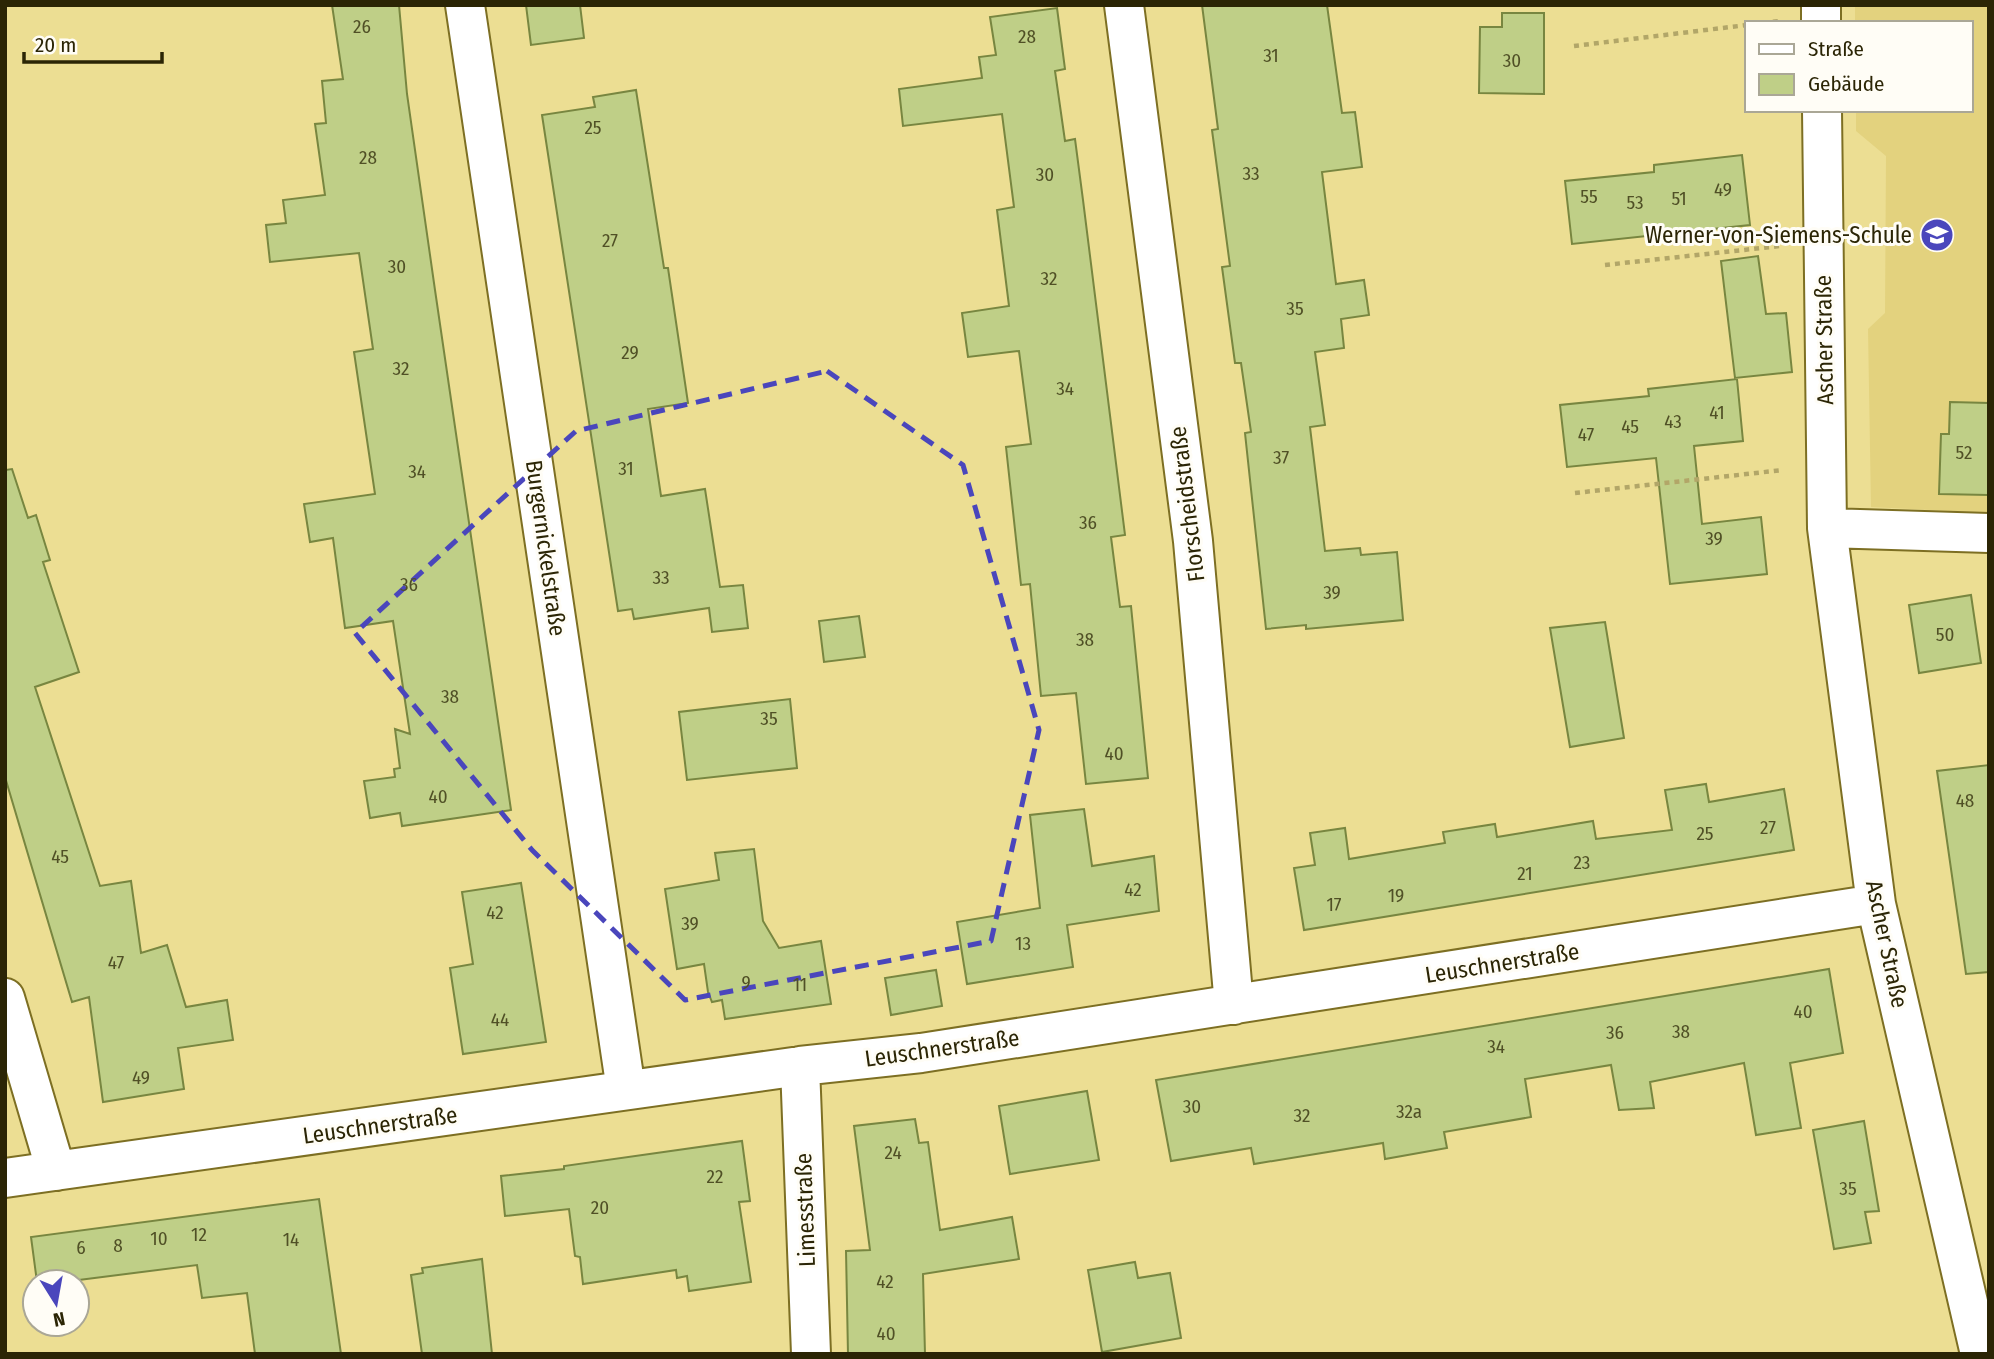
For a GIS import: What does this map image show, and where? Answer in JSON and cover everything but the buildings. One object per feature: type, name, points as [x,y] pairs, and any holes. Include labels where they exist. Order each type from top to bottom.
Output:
[{"type":"street","name":"Burgernickelstraße","points":[[465,5],[626,1090]]},
{"type":"street","name":"Florscheidstraße","points":[[1124,5],[1193,541],[1234,1005]]},
{"type":"street","name":"Ascher Straße","points":[[1822,112],[1827,528],[1876,904],[1980,1354]]},
{"type":"street","points":[[1827,528],[1989,533]]},
{"type":"street","name":"Leuschnerstraße","points":[[5,1178],[800,1066],[921,1053],[1876,904]]},
{"type":"street","points":[[5,999],[56,1171]]},
{"type":"street","name":"Limesstraße","points":[[800,1066],[811,1354]]},
{"type":"path","points":[[1574,46],[1745,25]]},
{"type":"path","points":[[1605,265],[1823,241]]},
{"type":"path","points":[[1575,493],[1826,465]]},
{"type":"highlighted area","points":[[827,371],[963,465],[1039,730],[991,941],[685,1000],[532,850],[355,633],[576,431]]},
{"type":"shaded area","name":"Werner-von-Siemens-Schule","points":[[1855,5],[1989,5],[1989,513],[1871,507],[1868,329],[1885,313],[1886,156],[1856,131],[1856,112],[1973,112],[1973,21],[1855,21]]},
{"type":"place","name":"Werner-von-Siemens-Schule","points":[[1937,235]]}]
